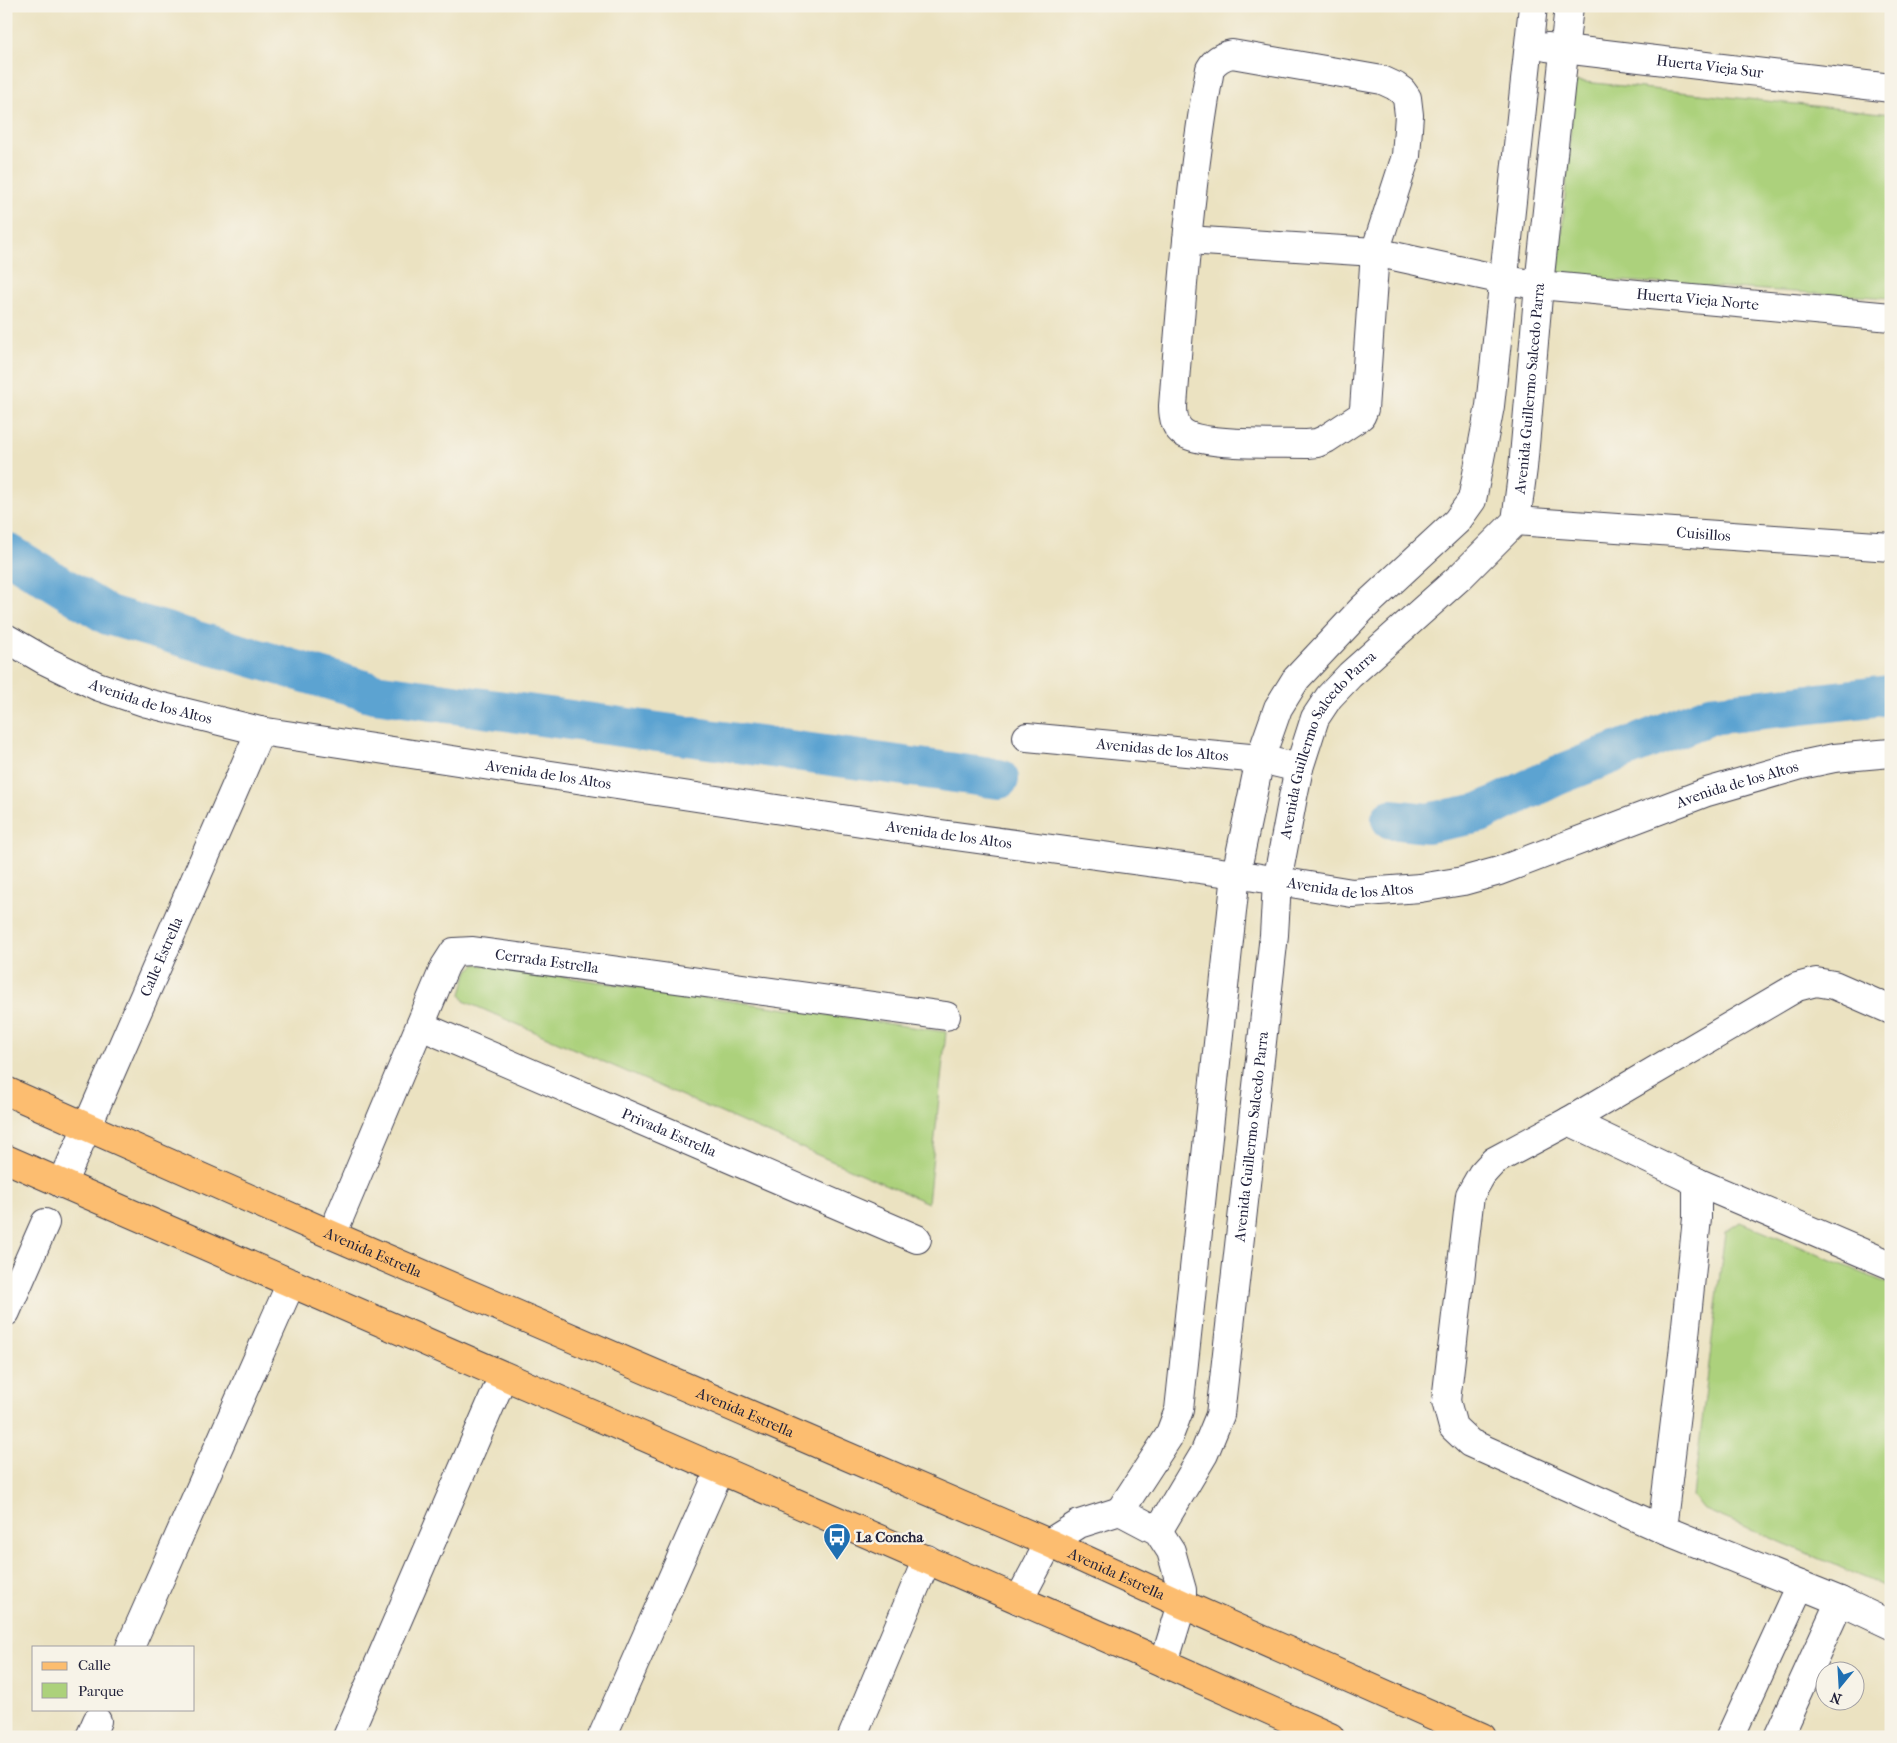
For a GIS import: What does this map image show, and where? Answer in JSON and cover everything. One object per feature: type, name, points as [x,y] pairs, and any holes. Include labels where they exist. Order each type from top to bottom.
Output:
[{"type":"main road","name":"Avenida Estrella","points":[[6,1091],[332,1235],[1049,1543],[1482,1737]]},
{"type":"main road","points":[[6,1159],[1330,1737]]},
{"type":"street","points":[[1019,1600],[1049,1543],[1079,1524],[1120,1511],[1169,1436],[1179,1410],[1236,874],[1260,760],[1278,708],[1296,679],[1363,608],[1457,521],[1472,500],[1490,406],[1533,6]]},
{"type":"street","name":"Avenida Guillermo Salcedo Parra","points":[[1158,1531],[1204,1454],[1220,1415],[1274,935],[1278,882],[1299,768],[1315,718],[1329,697],[1350,675],[1461,576],[1516,521],[1523,468],[1539,285],[1568,6]]},
{"type":"street","name":"Huerta Vieja Sur","points":[[1528,44],[1564,50],[1891,88]]},
{"type":"street","points":[[1232,54],[1382,80],[1402,91],[1407,98],[1409,115],[1406,156],[1375,252],[1365,400],[1361,416],[1317,443],[1307,444],[1202,440],[1182,432],[1177,427],[1173,417],[1173,406],[1198,138],[1210,69],[1219,59],[1232,54]]},
{"type":"street","name":"Huerta Vieja Norte","points":[[1187,240],[1375,252],[1504,280],[1539,285],[1891,317]]},
{"type":"street","name":"Cuisillos","points":[[1516,521],[1891,547]]},
{"type":"street","name":"Avenida de los Altos","points":[[6,638],[44,660],[96,686],[147,703],[260,732],[931,832],[1236,874],[1352,893],[1420,888],[1462,881],[1499,871],[1717,789],[1801,765],[1834,758],[1891,753]]},
{"type":"street","name":"Calle Estrella","points":[[62,1184],[260,732]]},
{"type":"street","name":"Avenidas de los Altos","points":[[1027,737],[1260,760],[1299,768]]},
{"type":"street","name":"Cerrada Estrella","points":[[332,1235],[446,966],[454,952],[473,951],[946,1016]]},
{"type":"street","points":[[1891,1010],[1834,985],[1816,982],[1797,987],[1569,1122],[1494,1161],[1482,1174],[1470,1195],[1446,1401],[1453,1427],[1470,1443],[1662,1529],[1840,1601],[1891,1625]]},
{"type":"street","name":"Privada Estrella","points":[[421,1026],[917,1239]]},
{"type":"street","points":[[1569,1122],[1697,1182],[1891,1266]]},
{"type":"street","points":[[1205,1164],[1248,1169]]},
{"type":"street","points":[[1662,1529],[1697,1218],[1697,1182]]},
{"type":"street","points":[[6,1312],[45,1223]]},
{"type":"street","points":[[130,1646],[291,1283]]},
{"type":"street","points":[[348,1737],[503,1376]]},
{"type":"street","points":[[1169,1436],[1204,1454]]},
{"type":"street","points":[[602,1737],[720,1470]]},
{"type":"street","points":[[1120,1511],[1158,1531],[1171,1551],[1182,1590],[1182,1604],[1164,1663]]},
{"type":"street","points":[[852,1737],[927,1560]]},
{"type":"street","points":[[1730,1737],[1800,1586]]},
{"type":"street","points":[[1778,1737],[1840,1601]]},
{"type":"green space","points":[[1575,81],[1891,114],[1891,298],[1558,277]]},
{"type":"green space","points":[[476,964],[946,1032],[928,1203],[464,1001],[461,994],[468,970]]},
{"type":"green space","points":[[1740,1222],[1891,1285],[1891,1589],[1703,1509],[1693,1496],[1725,1232]]},
{"type":"waterway","points":[[6,552],[108,615],[374,693],[999,779]]},
{"type":"waterway","points":[[1391,819],[1427,823],[1480,813],[1556,776],[1710,715],[1891,695]]},
{"type":"place","name":"La Concha","points":[[837,1561]]}]
